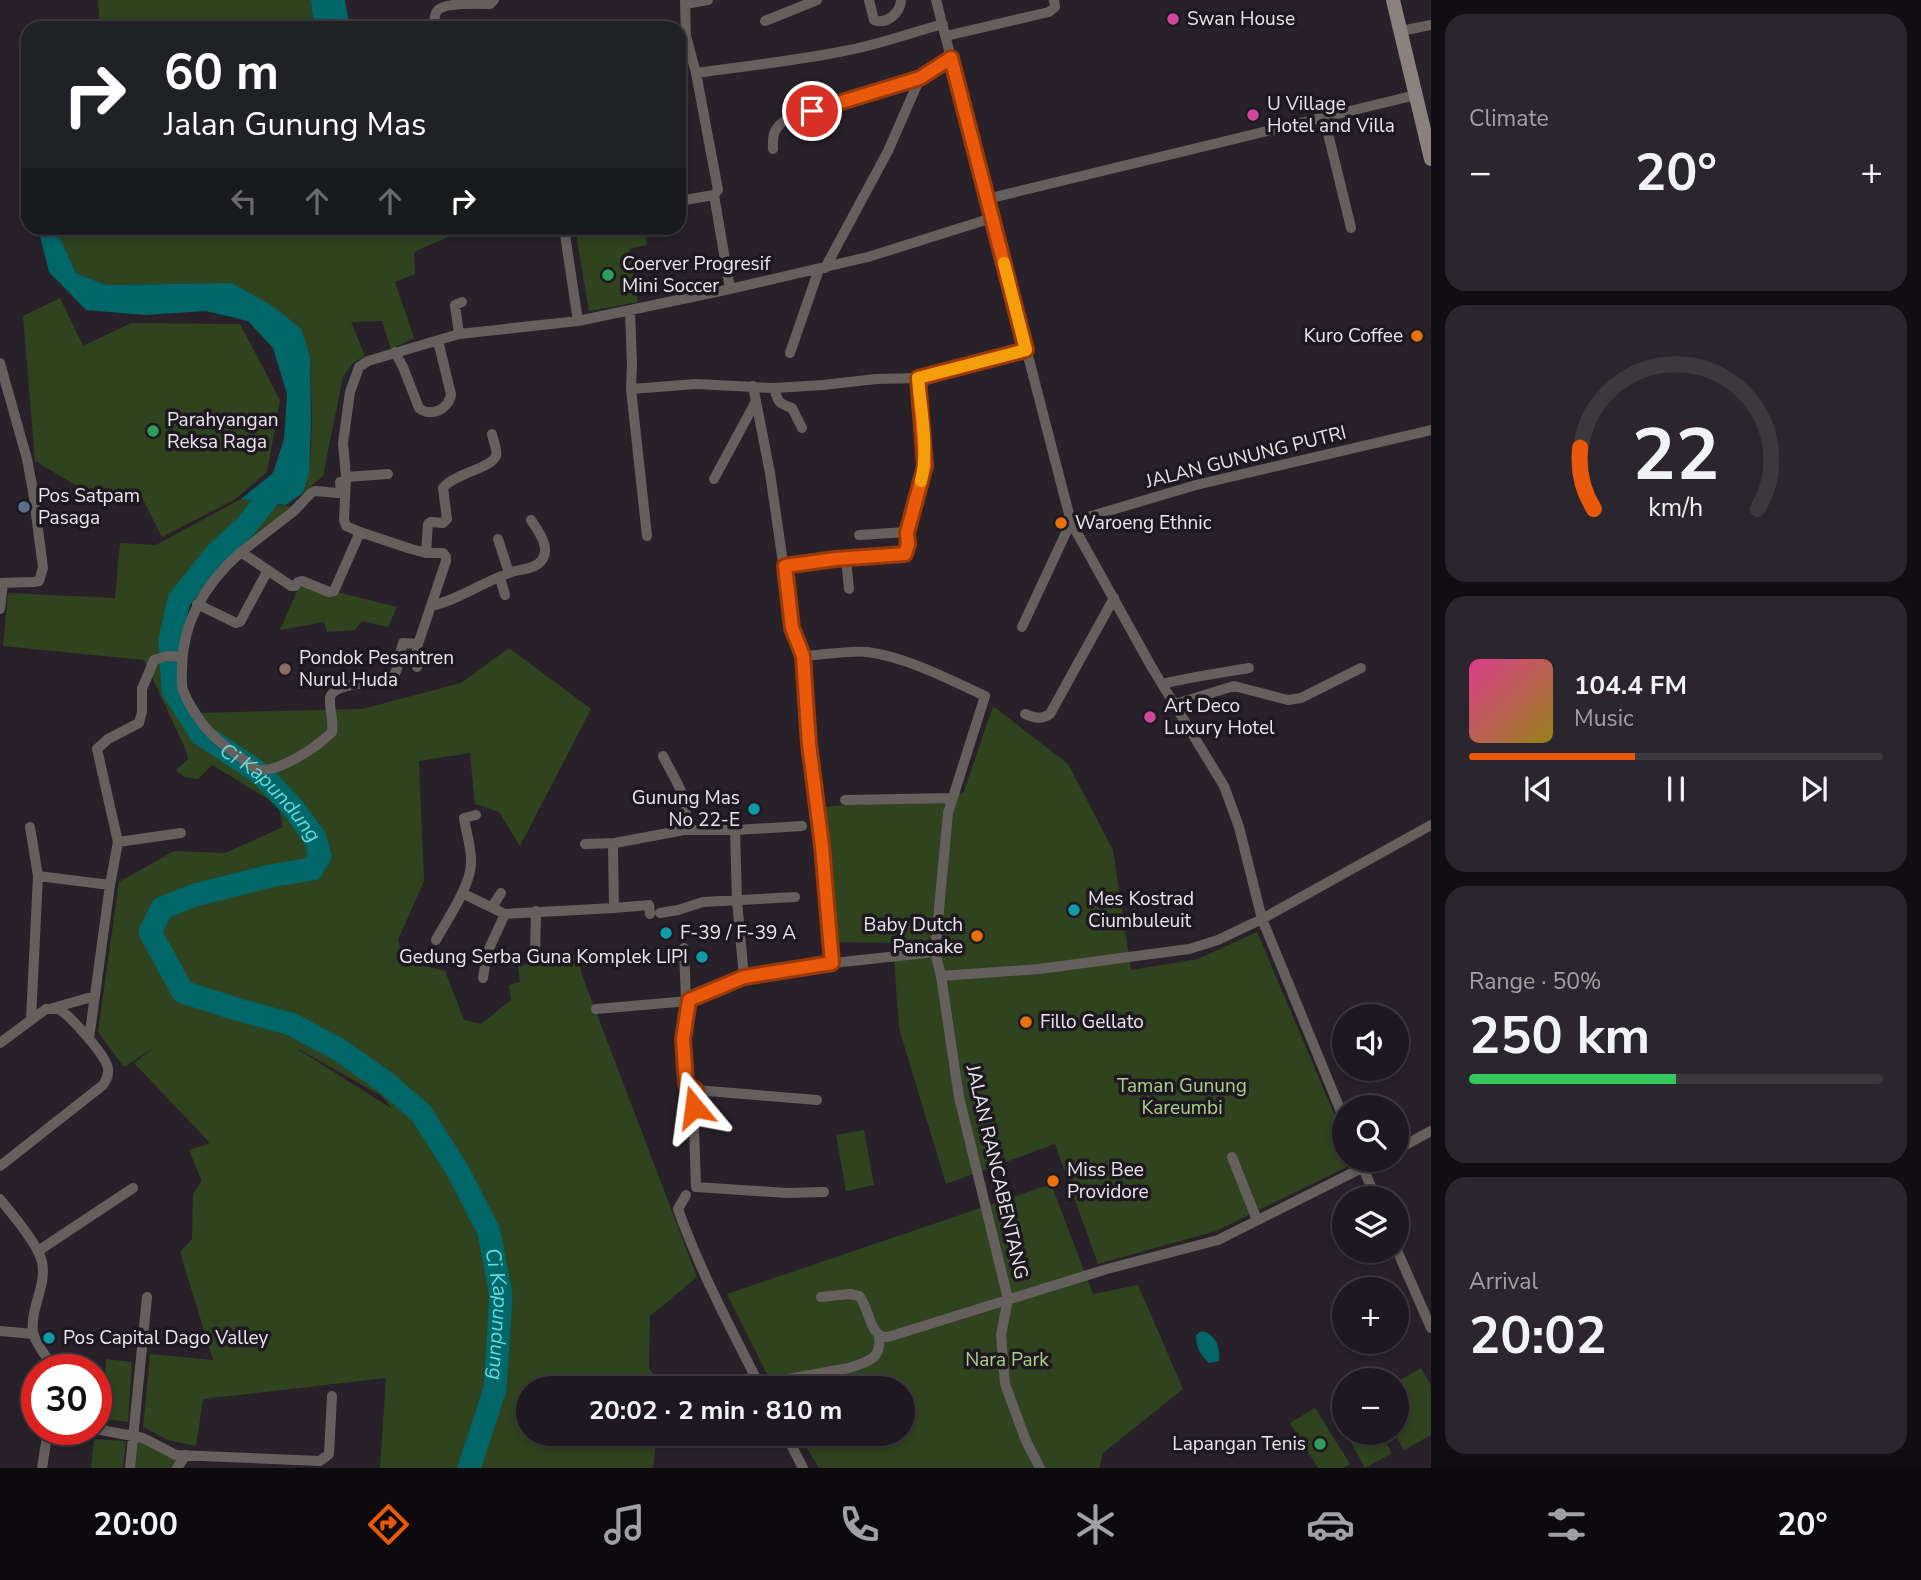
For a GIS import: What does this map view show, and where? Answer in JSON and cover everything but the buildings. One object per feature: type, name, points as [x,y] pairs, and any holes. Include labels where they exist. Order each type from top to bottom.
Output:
[{"type":"main road","points":[[1393,0],[1431,159]]},
{"type":"street","points":[[434,21],[437,10],[444,5],[490,4],[494,0]]},
{"type":"street","points":[[686,21],[685,2],[708,0]]},
{"type":"street","points":[[765,21],[817,0]]},
{"type":"street","points":[[869,0],[874,20],[879,22],[897,13],[901,0]]},
{"type":"street","points":[[936,0],[1071,522],[1162,684],[1224,786],[1239,827],[1262,919],[1335,1095]]},
{"type":"street","points":[[946,36],[1049,12],[1055,7],[1054,0]]},
{"type":"street","points":[[696,73],[848,51],[943,24]]},
{"type":"street","points":[[1401,31],[1431,25]]},
{"type":"street","points":[[686,36],[696,73],[718,190],[714,195],[686,200]]},
{"type":"street","points":[[773,149],[774,129],[789,118],[920,78],[951,58]]},
{"type":"street","points":[[790,352],[822,268],[888,151],[920,78]]},
{"type":"street","points":[[987,199],[1416,95]]},
{"type":"street","points":[[1324,117],[1351,228]]},
{"type":"street","points":[[714,195],[730,289]]},
{"type":"street","points":[[417,667],[418,644],[446,557],[443,553],[426,553],[346,526],[343,443],[350,392],[359,367],[394,352],[459,334],[578,321],[822,268],[868,257],[992,218]]},
{"type":"street","points":[[565,235],[578,321]]},
{"type":"street","points":[[459,334],[456,305],[462,302]]},
{"type":"street","points":[[630,310],[631,389],[647,536]]},
{"type":"street","points":[[394,352],[403,367],[419,408],[430,413],[443,408],[450,401],[451,394],[438,341]]},
{"type":"street","points":[[631,389],[696,384],[774,388],[918,378],[1026,350]]},
{"type":"street","points":[[0,363],[27,459],[43,568],[39,581],[1,583],[0,609]]},
{"type":"street","points":[[785,566],[905,554],[907,533],[925,466],[918,378]]},
{"type":"street","points":[[753,386],[785,566],[792,628],[803,656],[809,744],[822,846],[832,963]]},
{"type":"street","points":[[774,388],[777,400],[792,408],[802,428]]},
{"type":"street","points":[[714,479],[756,400]]},
{"type":"street","name":"JALAN GUNUNG PUTRI","points":[[1071,522],[1196,485],[1431,430]]},
{"type":"street","points":[[426,553],[428,524],[443,523],[447,519],[443,488],[457,477],[495,458],[497,454],[492,434]]},
{"type":"street","points":[[344,458],[339,465],[341,492],[311,493],[293,512],[241,552],[209,584],[188,625],[181,657],[182,688],[202,724],[217,739],[260,771],[294,760],[332,732],[330,697],[334,692],[341,687],[393,678],[403,643],[418,644]]},
{"type":"street","points":[[346,477],[388,474]]},
{"type":"street","points":[[430,606],[449,601],[464,592],[541,562],[544,542],[531,520]]},
{"type":"street","points":[[1022,627],[1071,522]]},
{"type":"street","points":[[241,552],[291,586],[302,581],[329,592],[334,591],[360,532]]},
{"type":"street","points":[[859,535],[907,533]]},
{"type":"street","points":[[498,539],[505,575],[505,596]]},
{"type":"street","points":[[846,559],[849,589]]},
{"type":"street","points":[[197,604],[236,623],[240,622],[268,570]]},
{"type":"street","points":[[1026,713],[1034,718],[1044,718],[1050,714],[1114,598]]},
{"type":"street","name":"JALAN RANCABENTANG","points":[[803,656],[866,652],[895,658],[985,696],[948,813],[935,951],[942,976],[959,1097],[1009,1299],[1001,1335],[1005,1384],[1026,1441],[1040,1468]]},
{"type":"street","points":[[89,1039],[118,842],[97,749],[108,739],[139,723],[142,689],[154,660],[167,656],[181,657]]},
{"type":"street","points":[[1162,684],[1249,668]]},
{"type":"street","points":[[1175,704],[1234,687],[1288,700],[1301,698],[1361,668]]},
{"type":"street","points":[[663,756],[687,807],[688,818],[684,831]]},
{"type":"street","points":[[845,800],[952,798]]},
{"type":"street","points":[[436,940],[462,893],[472,862],[464,818],[476,815]]},
{"type":"street","points":[[942,976],[1039,969],[1189,949],[1218,940],[1262,919],[1431,825]]},
{"type":"street","points":[[585,844],[615,843],[684,831],[802,826]]},
{"type":"street","points":[[30,827],[38,876],[31,1019]]},
{"type":"street","points":[[734,830],[744,977]]},
{"type":"street","points":[[118,842],[181,833]]},
{"type":"street","points":[[614,908],[615,843]]},
{"type":"street","points":[[38,876],[110,885]]},
{"type":"street","points":[[462,893],[505,914],[649,905],[655,914],[703,902],[795,897]]},
{"type":"street","points":[[492,907],[501,893]]},
{"type":"street","points":[[535,958],[536,911]]},
{"type":"street","points":[[484,978],[487,953],[505,914]]},
{"type":"street","points":[[684,948],[687,1001],[683,1039],[686,1084],[696,1090],[817,1100]]},
{"type":"street","points":[[596,1009],[687,1001],[744,977],[935,951]]},
{"type":"street","points":[[0,1043],[46,1009],[95,996]]},
{"type":"street","points":[[0,1166],[103,1085],[109,1071],[107,1062],[89,1039],[64,1012],[52,1008]]},
{"type":"street","points":[[696,1090],[696,1187],[787,1193],[824,1192]]},
{"type":"street","points":[[1409,1143],[1431,1131]]},
{"type":"street","points":[[1231,1157],[1257,1220]]},
{"type":"street","points":[[879,1336],[888,1337],[1107,1269],[1219,1240],[1346,1172]]},
{"type":"street","points":[[38,1251],[133,1188]]},
{"type":"street","points":[[685,1195],[678,1209],[692,1248],[755,1376]]},
{"type":"street","points":[[0,1199],[38,1251],[42,1262],[43,1278],[33,1334],[45,1354]]},
{"type":"street","points":[[1403,1263],[1431,1328]]},
{"type":"street","points":[[809,1376],[859,1365],[875,1357],[880,1346],[879,1336],[864,1301],[859,1296],[850,1294],[821,1297]]},
{"type":"street","points":[[130,1468],[147,1297]]},
{"type":"street","points":[[0,1331],[33,1334]]},
{"type":"street","points":[[112,1432],[143,1438],[176,1455],[320,1461],[328,1454],[332,1396]]},
{"type":"street","points":[[42,1468],[46,1445]]},
{"type":"street","points":[[792,1446],[803,1468]]},
{"type":"street","points":[[177,1468],[186,1455]]},
{"type":"green space","points":[[98,0],[311,0],[313,21],[100,21]]},
{"type":"green space","points":[[452,235],[414,252],[415,274],[395,282],[414,338],[391,349],[382,321],[351,322],[365,356],[353,363],[343,377],[323,476],[303,493],[311,443],[310,356],[232,283],[106,285],[76,273],[59,236]]},
{"type":"green space","name":"Coerver Progresif Mini Soccer","points":[[576,235],[645,235],[647,245],[629,249],[638,302],[589,311]]},
{"type":"green space","name":"Parahyangan Reksa Raga","points":[[60,298],[83,346],[131,323],[240,324],[280,400],[267,472],[234,500],[162,537],[140,493],[125,500],[120,491],[101,500],[35,461],[23,316]]},
{"type":"green space","points":[[241,499],[296,507],[245,541],[195,586],[175,628],[175,672],[194,713],[362,709],[461,683],[509,648],[591,709],[520,846],[499,812],[475,804],[470,753],[419,761],[424,881],[398,940],[404,961],[445,971],[464,1020],[481,1024],[511,1000],[509,985],[520,982],[518,966],[578,954],[582,975],[697,1277],[650,1316],[649,1369],[655,1376],[516,1376],[516,1446],[656,1446],[653,1468],[380,1468],[386,1378],[203,1399],[196,1446],[168,1440],[143,1427],[150,1354],[213,1360],[180,1252],[192,1239],[193,1194],[202,1181],[189,1150],[210,1143],[134,1063],[156,1046],[124,1067],[98,1032],[119,882],[174,851],[225,853],[283,827],[278,805],[212,765],[198,779],[184,777],[176,770],[188,759],[186,750],[144,660],[3,646],[8,593],[115,598],[120,543],[156,545]],"holes":[[[299,1049],[383,1097],[391,1108],[299,1050]]]},
{"type":"green space","points":[[301,582],[318,590],[397,607],[388,627],[362,621],[355,630],[327,632],[324,622],[280,630]]},
{"type":"green space","name":"Taman Gunung Kareumbi","points":[[993,706],[1068,764],[1113,850],[1131,970],[1198,959],[1257,932],[1332,1109],[1332,1172],[1337,1172],[1216,1231],[1098,1264],[1055,1144],[946,1184],[899,1028],[893,943],[836,942],[824,807],[963,794]]},
{"type":"green space","points":[[864,1130],[874,1185],[846,1191],[836,1135]]},
{"type":"green space","name":"Nara Park","points":[[1051,1184],[1093,1294],[1138,1285],[1183,1389],[1103,1453],[1099,1468],[819,1468],[806,1446],[915,1446],[915,1376],[768,1376],[727,1294]]},
{"type":"green space","points":[[112,1360],[132,1362],[128,1422],[112,1420]]},
{"type":"green space","points":[[1421,1368],[1431,1386],[1431,1435],[1404,1450],[1401,1445],[1409,1445],[1409,1375]]},
{"type":"green space","name":"Lapangan Tenis","points":[[1315,1408],[1332,1435],[1332,1445],[1338,1445],[1350,1464],[1343,1468],[1318,1468],[1290,1423]]},
{"type":"green space","points":[[135,1438],[182,1457],[174,1468],[132,1468]]},
{"type":"green space","points":[[112,1440],[126,1441],[123,1468],[91,1468],[93,1445],[112,1445]]},
{"type":"green space","points":[[1353,1445],[1388,1445],[1392,1453],[1365,1468]]},
{"type":"water","points":[[311,0],[345,0],[349,21],[313,21]]},
{"type":"water","points":[[40,235],[59,235],[76,273],[106,285],[232,283],[274,307],[301,329],[310,356],[311,424],[309,473],[303,493],[286,505],[241,499],[273,473],[284,439],[287,394],[273,348],[248,321],[206,311],[145,315],[86,310],[49,272]]},
{"type":"water","points":[[1202,1331],[1211,1335],[1216,1342],[1219,1361],[1209,1363],[1199,1350],[1196,1335]]},
{"type":"waterway","name":"Ci Kapundung","points":[[284,477],[246,526],[215,555],[179,600],[170,640],[173,690],[201,734],[261,774],[294,809],[315,838],[320,856],[312,869],[270,876],[195,895],[162,908],[150,932],[183,992],[291,1024],[338,1049],[385,1082],[421,1113],[458,1171],[489,1232],[501,1295],[495,1389],[469,1468]]},
{"type":"slow traffic","points":[[921,481],[925,466],[918,378],[1026,350],[1004,263]]},
{"type":"place","name":"Swan House","points":[[1173,19]]},
{"type":"place","name":"U Village Hotel and Villa","points":[[1253,115]]},
{"type":"place","name":"Coerver Progresif Mini Soccer","points":[[608,275]]},
{"type":"place","name":"Kuro Coffee","points":[[1417,336]]},
{"type":"place","name":"Parahyangan Reksa Raga","points":[[153,431]]},
{"type":"place","name":"Pos Satpam Pasaga","points":[[24,507]]},
{"type":"place","name":"Waroeng Ethnic","points":[[1061,523]]},
{"type":"place","name":"Pondok Pesantren Nurul Huda","points":[[285,669]]},
{"type":"place","name":"Art Deco Luxury Hotel","points":[[1150,717]]},
{"type":"place","name":"Gunung Mas No 22-E","points":[[754,809]]},
{"type":"place","name":"Mes Kostrad Ciumbuleuit","points":[[1074,910]]},
{"type":"place","name":"F-39 / F-39 A","points":[[666,933]]},
{"type":"place","name":"Baby Dutch Pancake","points":[[977,936]]},
{"type":"place","name":"Gedung Serba Guna Komplek LIPI","points":[[702,957]]},
{"type":"place","name":"Fillo Gellato","points":[[1026,1022]]},
{"type":"place","name":"Miss Bee Providore","points":[[1053,1181]]},
{"type":"place","name":"Pos Capital Dago Valley","points":[[49,1338]]},
{"type":"place","name":"Lapangan Tenis","points":[[1320,1444]]},
{"type":"route","points":[[694,1107],[696,1090],[686,1084],[683,1039],[689,1000],[744,977],[832,963],[822,846],[809,744],[803,656],[792,628],[785,566],[905,554],[907,533],[925,466],[918,378],[1026,350],[951,58],[920,78],[812,111]]}]
